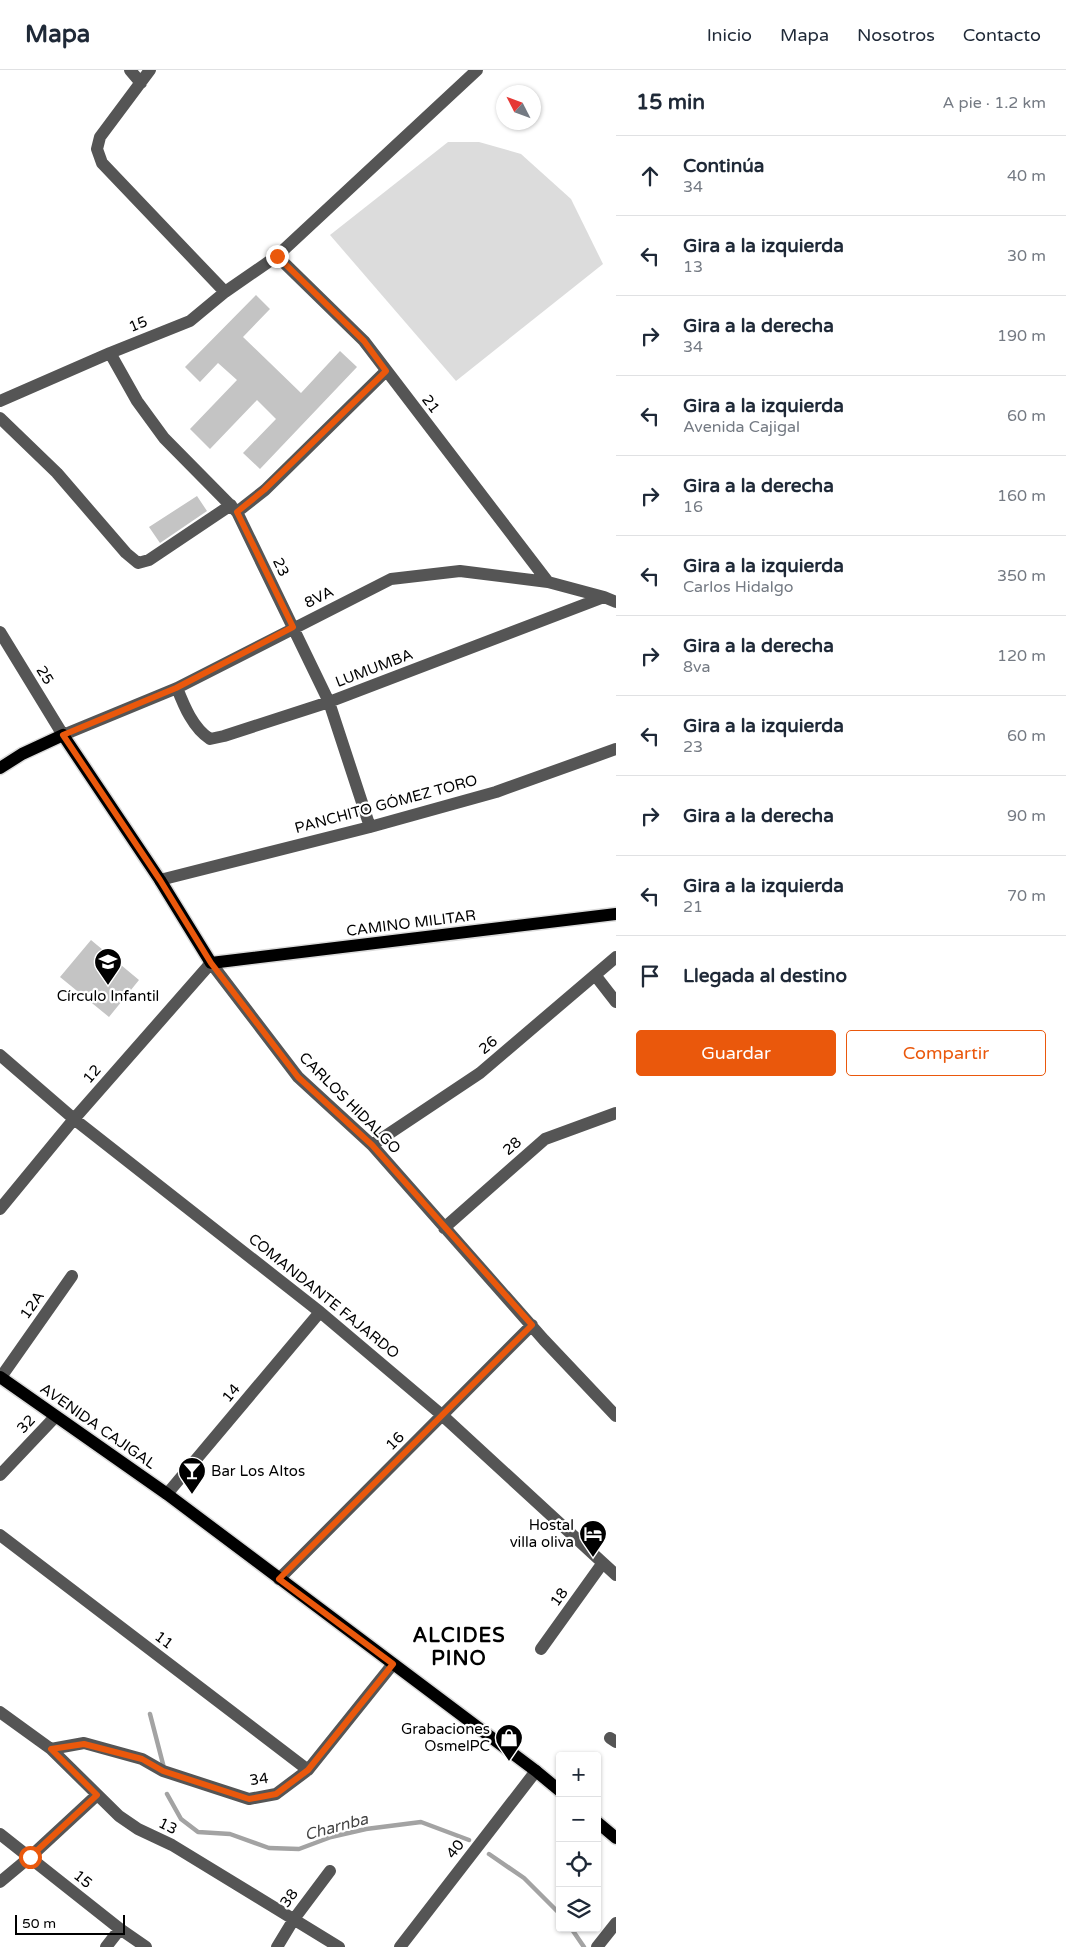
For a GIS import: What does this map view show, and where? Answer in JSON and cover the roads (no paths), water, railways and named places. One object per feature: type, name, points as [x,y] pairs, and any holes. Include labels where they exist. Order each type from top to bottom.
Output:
[{"type":"main road","name":"8VA","points":[[0,768],[22,754],[63,735]]},
{"type":"main road","name":"CARLOS HIDALGO","points":[[63,735],[160,880],[211,963]]},
{"type":"main road","name":"CAMINO MILITAR","points":[[211,963],[616,914]]},
{"type":"main road","name":"AVENIDA CAJIGAL","points":[[0,1377],[167,1494],[556,1788]]},
{"type":"main road","points":[[601,1825],[616,1838]]},
{"type":"street","points":[[130,70],[141,83]]},
{"type":"street","points":[[150,70],[100,137],[97,149],[102,163],[225,292]]},
{"type":"street","name":"15","points":[[0,402],[110,353],[190,321],[225,292],[277,256],[477,70]]},
{"type":"street","name":"21","points":[[277,256],[364,341],[548,582]]},
{"type":"street","name":"23","points":[[110,353],[137,401],[164,438],[234,509],[328,702],[370,827]]},
{"type":"street","points":[[0,418],[58,473],[126,553],[138,563],[149,560],[264,490],[386,371]]},
{"type":"street","name":"8VA","points":[[63,735],[176,688],[293,627],[391,579],[460,571],[548,582],[610,600]]},
{"type":"street","name":"LUMUMBA","points":[[176,688],[186,710],[203,734],[210,738],[224,736],[328,702],[610,600]]},
{"type":"street","name":"25","points":[[0,632],[63,735]]},
{"type":"street","name":"PANCHITO GÓMEZ TORO","points":[[160,880],[370,827],[496,792],[616,750]]},
{"type":"street","name":"26","points":[[372,1145],[480,1073],[616,957]]},
{"type":"street","name":"12","points":[[0,1209],[74,1118],[211,963]]},
{"type":"street","name":"CARLOS HIDALGO","points":[[211,963],[298,1077],[372,1145],[444,1228],[616,1416]]},
{"type":"street","points":[[595,975],[616,1002]]},
{"type":"street","name":"COMANDANTE FAJARDO","points":[[0,1055],[74,1118],[320,1312],[443,1416],[616,1575]]},
{"type":"street","name":"28","points":[[444,1228],[545,1139],[616,1115]]},
{"type":"street","name":"12A","points":[[0,1377],[72,1276]]},
{"type":"street","name":"14","points":[[167,1494],[320,1312]]},
{"type":"street","name":"16","points":[[279,1579],[532,1325]]},
{"type":"street","name":"32","points":[[0,1475],[55,1416]]},
{"type":"street","name":"11","points":[[0,1535],[308,1770]]},
{"type":"street","name":"18","points":[[541,1649],[602,1564]]},
{"type":"street","name":"34","points":[[51,1749],[84,1744],[142,1759],[163,1771],[249,1799],[276,1794],[308,1770],[393,1664]]},
{"type":"street","name":"13","points":[[0,1712],[51,1749],[119,1816],[138,1829],[172,1845],[339,1947]]},
{"type":"street","name":"40","points":[[400,1947],[536,1771]]},
{"type":"street","points":[[0,1882],[97,1795]]},
{"type":"street","name":"15","points":[[0,1834],[120,1929],[146,1947]]},
{"type":"street","name":"38","points":[[277,1947],[294,1919],[330,1871]]},
{"type":"street","points":[[597,1947],[616,1924]]},
{"type":"street","points":[[106,1947],[120,1929]]},
{"type":"waterway","name":"Charnba","points":[[150,1714],[164,1768]]},
{"type":"waterway","name":"Charnba","points":[[167,1794],[181,1819],[198,1832],[230,1834],[269,1848],[299,1849],[331,1837],[366,1829],[421,1822],[469,1840]]},
{"type":"waterway","name":"Charnba","points":[[489,1854],[524,1878],[556,1910]]},
{"type":"waterway","name":"Charnba","points":[[574,1932],[584,1947]]},
{"type":"place","name":"Círculo Infantil","points":[[108,986]]},
{"type":"place","name":"Bar Los Altos","points":[[192,1495]]},
{"type":"place","name":"Hostal villa oliva","points":[[593,1558]]},
{"type":"place","name":"Grabaciones OsmelPC","points":[[509,1762]]},
{"type":"district","name":"ALCIDES PINO","points":[[459,1646]]}]
